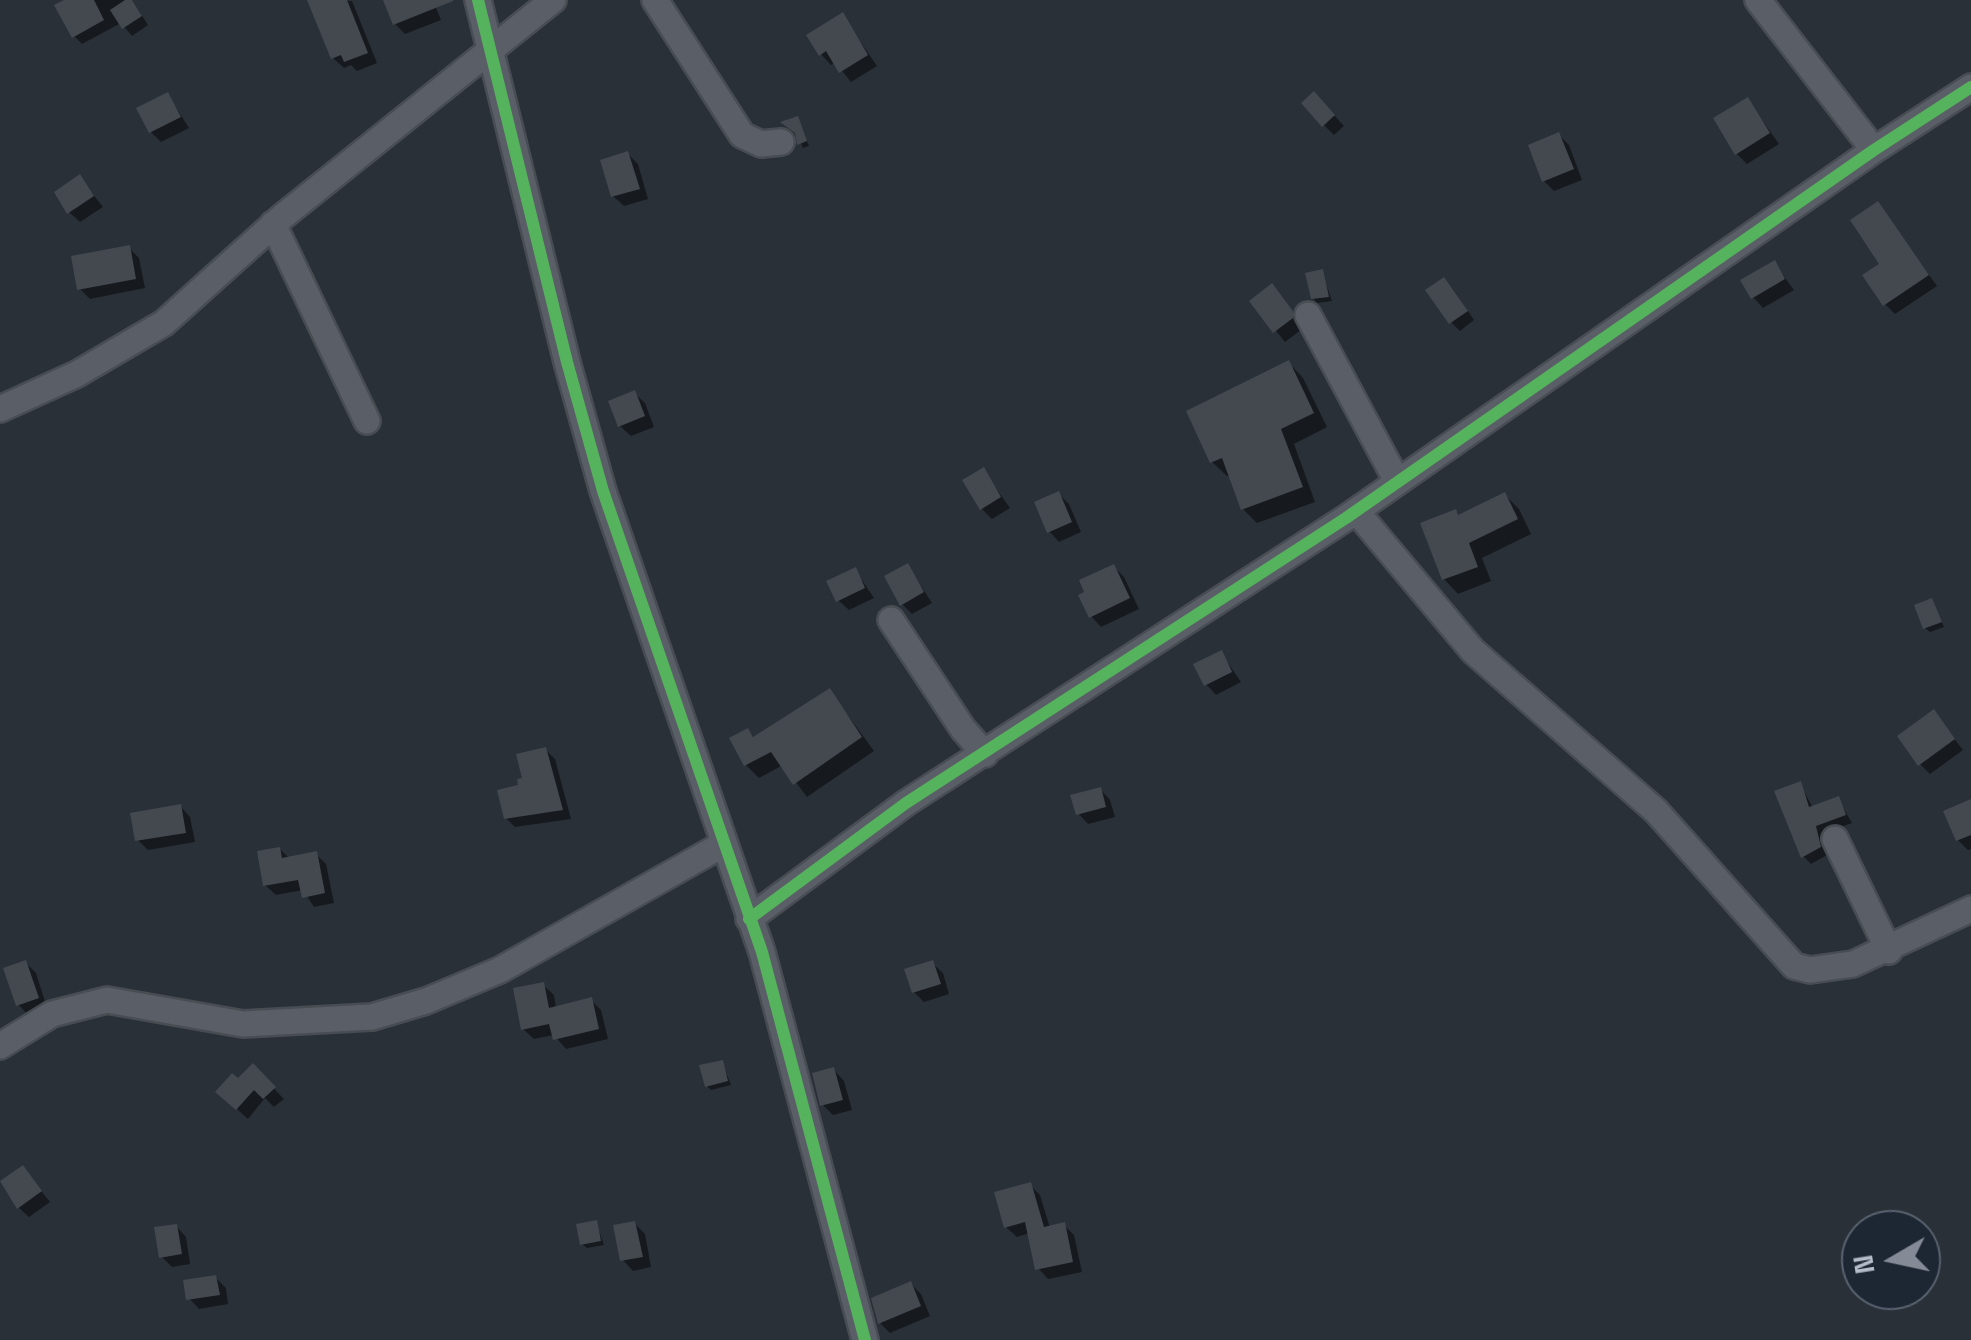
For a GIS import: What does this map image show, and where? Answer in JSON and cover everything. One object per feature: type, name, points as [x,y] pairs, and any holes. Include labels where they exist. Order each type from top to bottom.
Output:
[{"type":"street","points":[[478,0],[493,46],[566,362],[598,472],[749,918],[809,1124],[865,1340]]},
{"type":"street","points":[[0,409],[77,374],[164,323],[273,224],[553,0]]},
{"type":"street","points":[[655,0],[742,135],[761,144],[781,142]]},
{"type":"street","points":[[1758,0],[1874,150]]},
{"type":"street","points":[[749,918],[906,803],[1356,510],[1656,306],[1874,150],[1971,88]]},
{"type":"street","points":[[273,224],[367,421]]},
{"type":"street","points":[[1308,315],[1397,482]]},
{"type":"street","points":[[1356,510],[1474,651],[1656,811],[1794,966],[1825,970],[1889,951],[1971,909]]},
{"type":"street","points":[[891,620],[962,729],[985,754]]},
{"type":"street","points":[[1836,840],[1889,951]]},
{"type":"street","points":[[0,1046],[52,1014],[107,1000],[243,1024],[372,1017],[426,1001],[500,970],[722,845]]},
{"type":"building","points":[[64,0],[94,0],[104,20],[72,38],[54,5]]},
{"type":"building","points":[[132,0],[142,16],[122,29],[110,10]]},
{"type":"building","points":[[307,0],[347,0],[368,53],[344,62],[341,55],[331,59]]},
{"type":"building","points":[[383,0],[453,0],[453,1],[393,25]]},
{"type":"building","points":[[843,12],[868,55],[839,73],[826,51],[819,56],[806,35]]},
{"type":"building","points":[[1314,91],[1335,115],[1322,127],[1301,103]]},
{"type":"building","points":[[168,92],[181,117],[149,133],[136,108]]},
{"type":"building","points":[[1748,97],[1770,133],[1735,155],[1713,118]]},
{"type":"building","points":[[798,116],[807,141],[797,145],[795,133],[780,122]]},
{"type":"building","points":[[1559,132],[1574,169],[1542,182],[1528,145]]},
{"type":"building","points":[[628,151],[640,189],[611,197],[600,160]]},
{"type":"building","points":[[80,174],[94,196],[67,214],[54,192]]},
{"type":"building","points":[[1878,201],[1929,275],[1883,306],[1862,275],[1879,264],[1850,220]]},
{"type":"building","points":[[130,245],[136,279],[77,290],[71,256]]},
{"type":"building","points":[[1775,260],[1785,279],[1751,299],[1740,280]]},
{"type":"building","points":[[1323,269],[1329,297],[1311,299],[1305,273]]},
{"type":"building","points":[[1444,277],[1468,311],[1449,324],[1425,290]]},
{"type":"building","points":[[1272,283],[1293,311],[1293,318],[1273,333],[1249,301]]},
{"type":"building","points":[[1289,360],[1314,413],[1281,429],[1303,487],[1241,510],[1222,458],[1210,463],[1186,411]]},
{"type":"building","points":[[635,390],[645,416],[618,427],[608,401]]},
{"type":"building","points":[[984,467],[1001,497],[980,510],[962,480]]},
{"type":"building","points":[[1059,491],[1072,522],[1047,533],[1034,502]]},
{"type":"building","points":[[1505,492],[1518,519],[1469,543],[1478,567],[1442,580],[1420,523],[1456,509],[1458,515]]},
{"type":"building","points":[[908,563],[924,592],[900,606],[884,576]]},
{"type":"building","points":[[1114,564],[1130,598],[1089,618],[1078,595],[1084,592],[1079,580]]},
{"type":"building","points":[[856,567],[865,588],[836,602],[826,581]]},
{"type":"building","points":[[1932,598],[1942,622],[1923,629],[1914,605]]},
{"type":"building","points":[[1222,650],[1232,672],[1204,686],[1193,664]]},
{"type":"building","points":[[830,688],[862,737],[793,785],[771,752],[744,766],[729,738],[748,728],[753,737]]},
{"type":"building","points":[[1934,709],[1955,739],[1918,766],[1897,736]]},
{"type":"building","points":[[546,747],[563,810],[504,819],[497,790],[518,785],[517,779],[522,778],[516,754]]},
{"type":"building","points":[[1801,781],[1809,807],[1839,796],[1846,815],[1816,826],[1821,847],[1801,858],[1774,791]]},
{"type":"building","points":[[1101,787],[1106,807],[1076,815],[1070,795]]},
{"type":"building","points":[[1971,799],[1971,835],[1956,841],[1943,811]]},
{"type":"building","points":[[181,804],[186,833],[135,841],[130,813]]},
{"type":"building","points":[[280,847],[282,858],[317,851],[325,893],[302,898],[298,880],[263,886],[257,851]]},
{"type":"building","points":[[26,960],[39,998],[16,1006],[3,968]]},
{"type":"building","points":[[933,960],[941,984],[912,993],[904,969]]},
{"type":"building","points":[[544,982],[549,1008],[592,997],[599,1029],[553,1040],[549,1024],[521,1030],[513,988]]},
{"type":"building","points":[[723,1060],[728,1081],[705,1087],[699,1065]]},
{"type":"building","points":[[253,1063],[276,1087],[263,1099],[254,1090],[236,1110],[215,1092],[232,1073],[238,1078]]},
{"type":"building","points":[[834,1067],[843,1100],[820,1106],[812,1073]]},
{"type":"building","points":[[23,1165],[42,1191],[17,1209],[0,1181]]},
{"type":"building","points":[[1031,1182],[1044,1227],[1065,1222],[1073,1262],[1035,1270],[1025,1222],[1004,1228],[994,1192]]},
{"type":"building","points":[[597,1220],[601,1241],[580,1245],[576,1224]]},
{"type":"building","points":[[635,1221],[643,1257],[620,1261],[613,1225]]},
{"type":"building","points":[[177,1224],[182,1254],[159,1258],[154,1227]]},
{"type":"building","points":[[216,1275],[220,1295],[186,1300],[183,1280]]},
{"type":"building","points":[[911,1281],[921,1306],[878,1324],[871,1298]]},
{"type":"cycle path","points":[[478,0],[567,362],[603,491],[762,952],[865,1340]]},
{"type":"cycle path","points":[[749,919],[906,803],[1346,518],[1874,150],[1971,87]]}]
